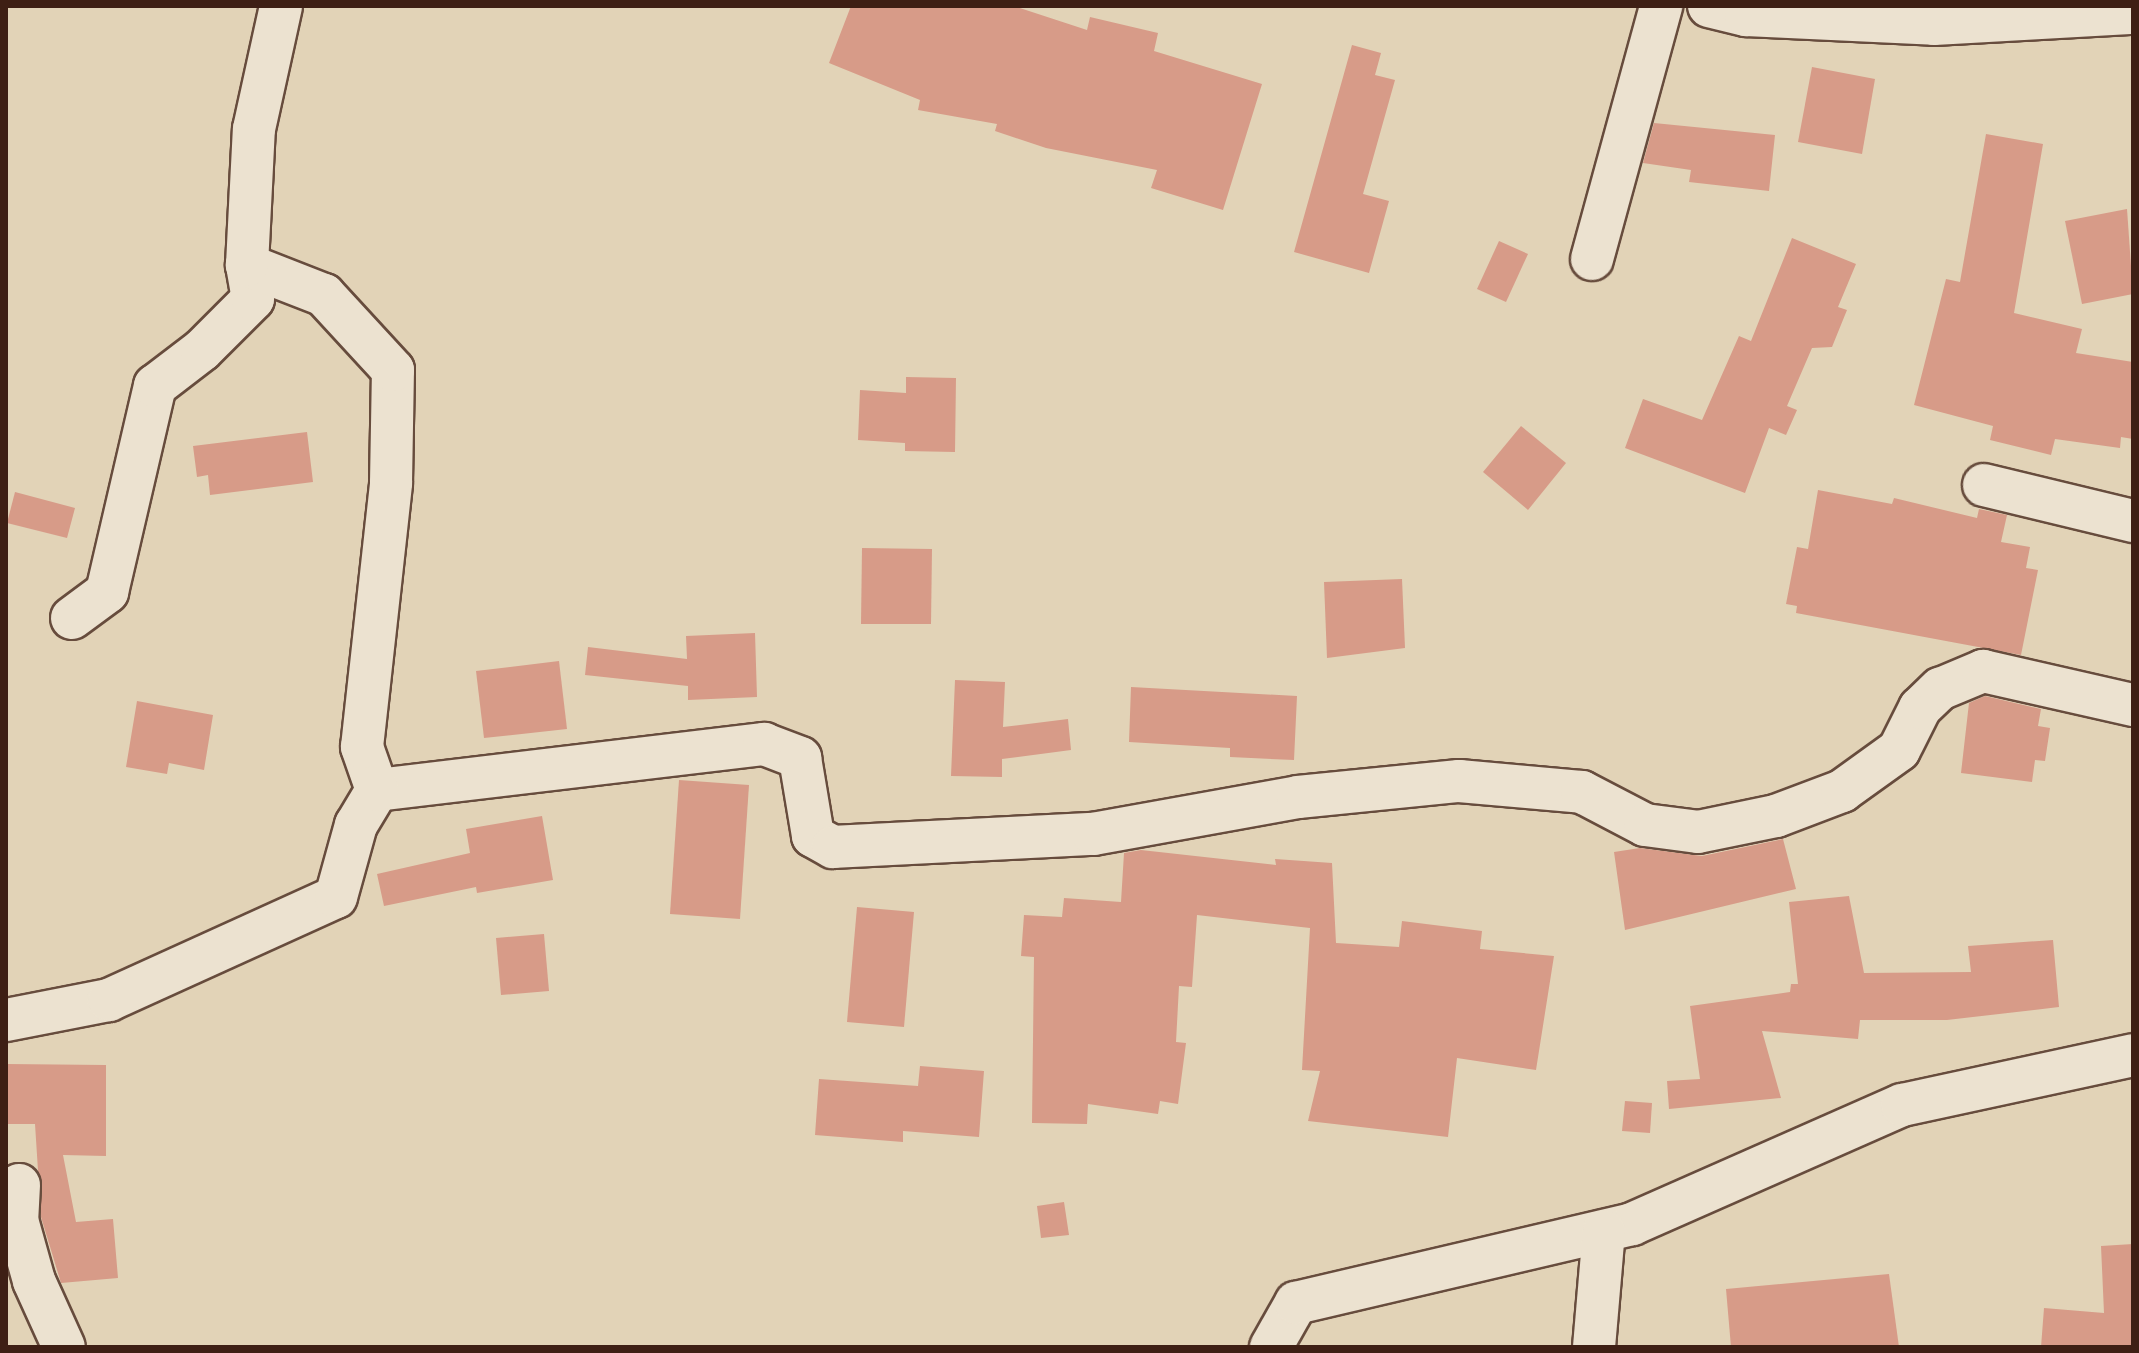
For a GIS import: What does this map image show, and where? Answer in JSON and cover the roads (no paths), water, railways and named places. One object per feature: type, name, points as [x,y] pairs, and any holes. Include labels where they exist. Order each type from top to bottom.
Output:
[{"type":"street","points":[[72,618],[107,592],[155,386],[202,350],[253,299],[247,265],[254,129],[281,6]]},
{"type":"street","points":[[1592,259],[1661,6]]},
{"type":"street","points":[[1709,6],[1746,15],[1934,24],[2130,16]]},
{"type":"street","points":[[247,265],[324,295],[393,370],[391,483],[362,747],[377,790]]},
{"type":"street","points":[[1984,485],[2133,521]]},
{"type":"street","points":[[377,790],[764,744],[800,758],[813,836],[833,847],[1093,834],[1298,797],[1459,781],[1582,792],[1645,825],[1698,832],[1776,816],[1842,791],[1899,750],[1920,708],[1940,689],[1983,671],[2133,705]]},
{"type":"street","points":[[6,1020],[109,1000],[336,897],[356,825],[377,790]]},
{"type":"street","points":[[1271,1347],[1296,1303],[1604,1231],[1902,1105],[2133,1055]]},
{"type":"street","points":[[19,1185],[17,1220],[64,1347]]},
{"type":"street","points":[[1594,1347],[1604,1231]]}]
